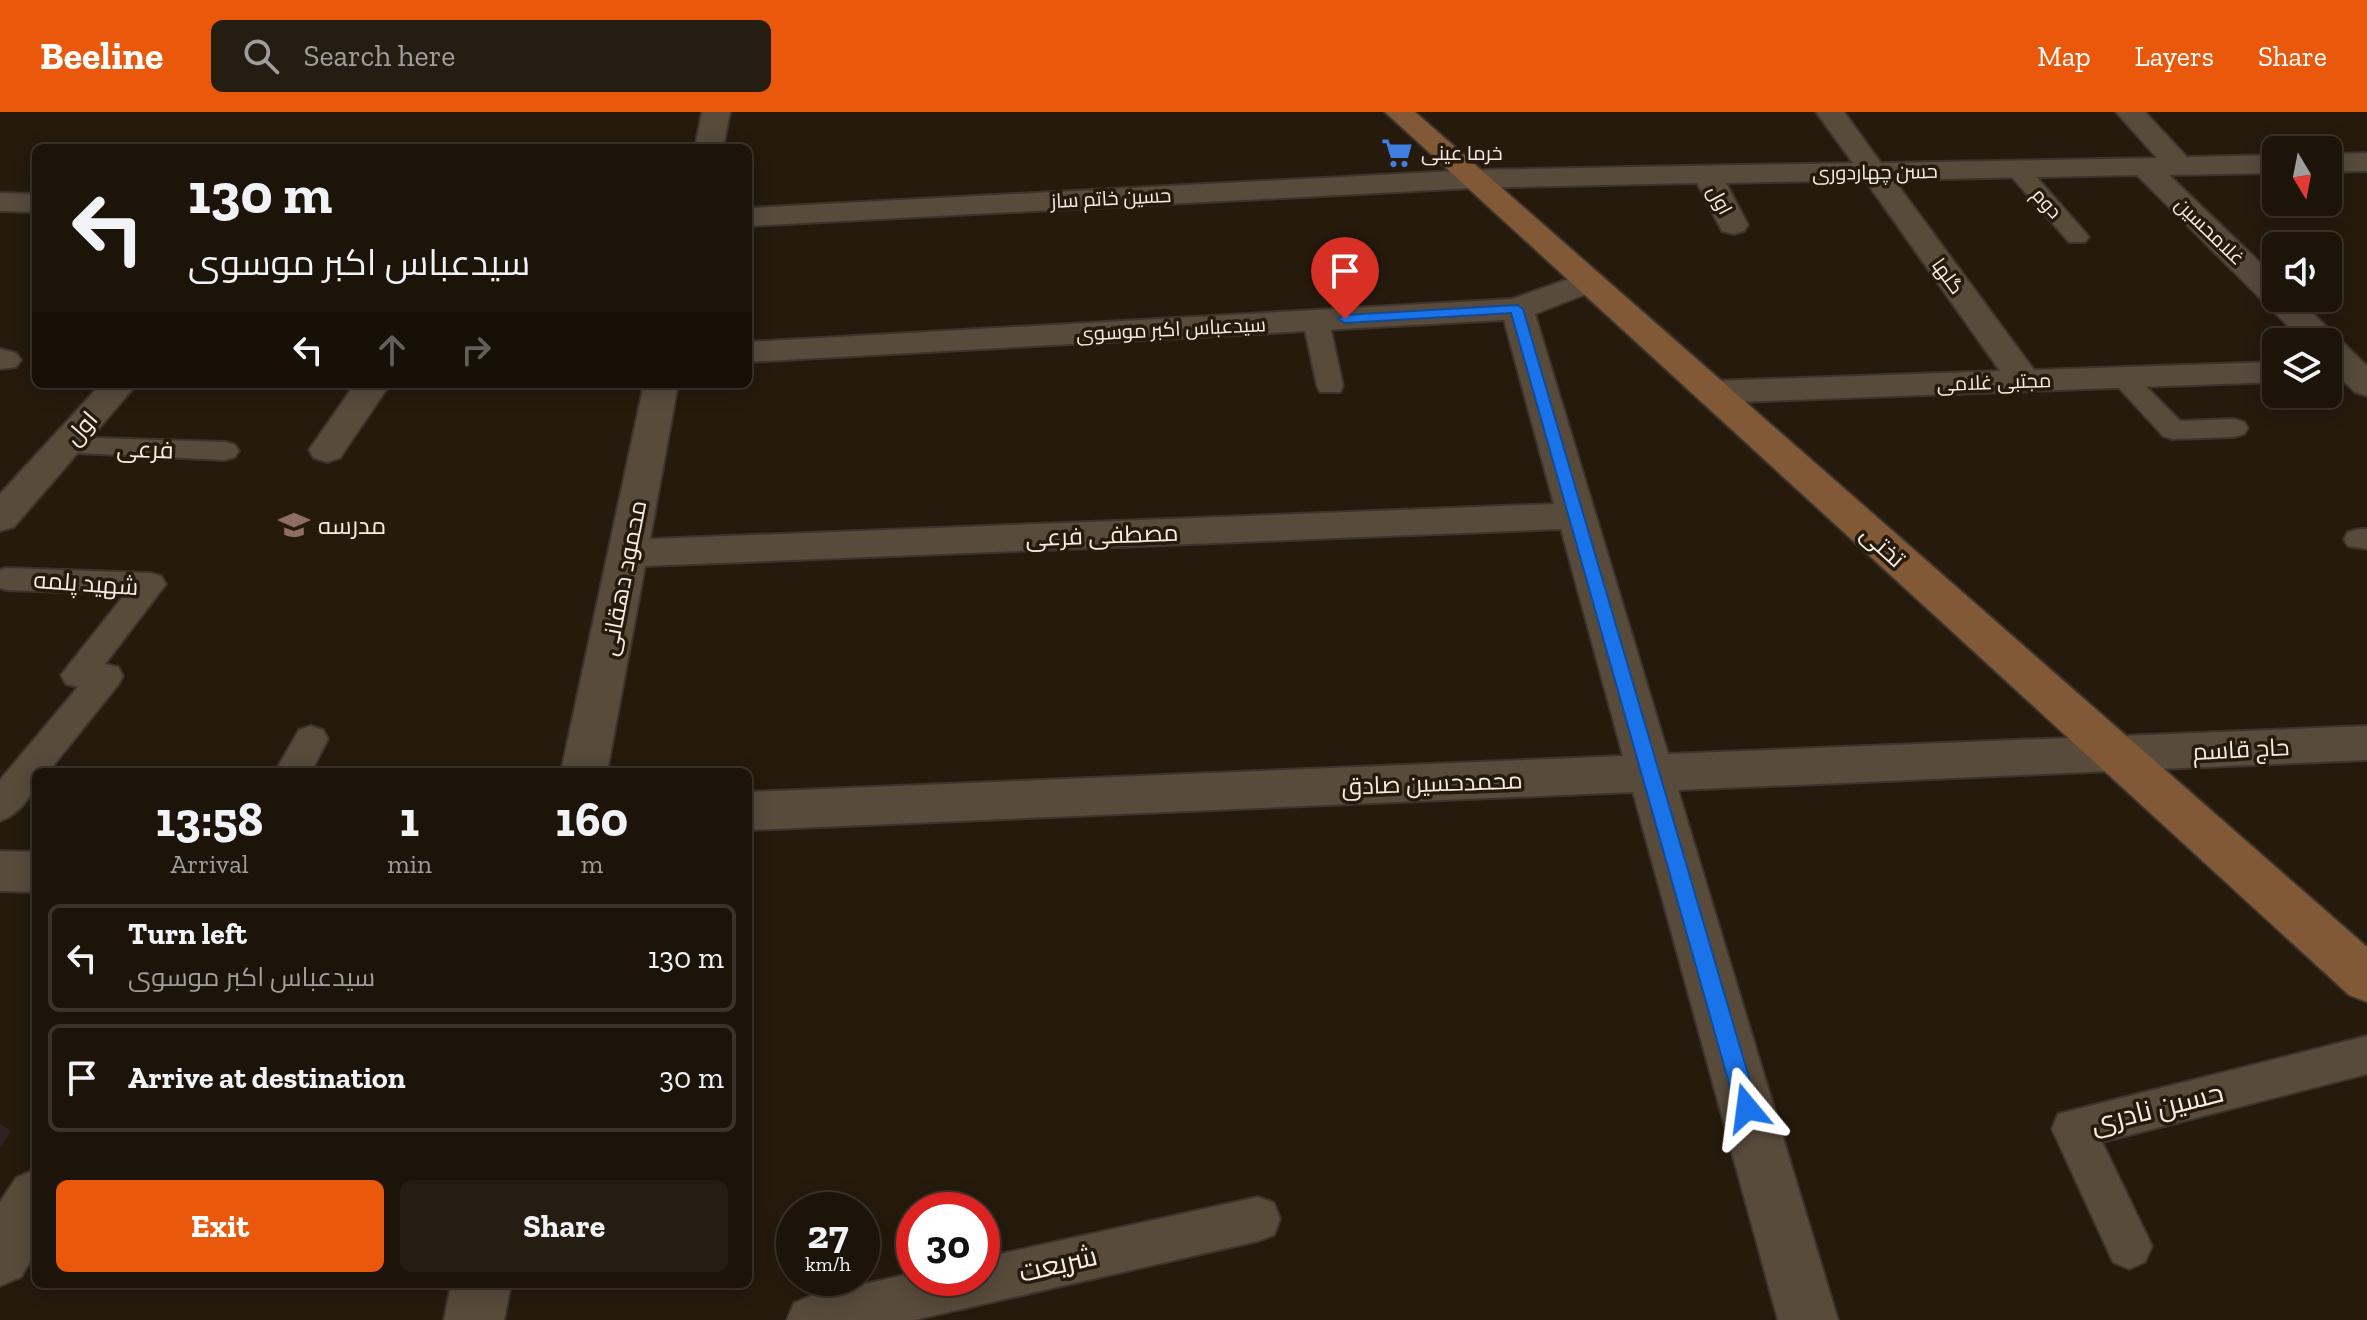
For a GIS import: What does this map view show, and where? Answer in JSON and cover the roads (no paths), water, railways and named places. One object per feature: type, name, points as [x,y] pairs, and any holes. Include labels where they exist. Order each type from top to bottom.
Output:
[{"type":"main road","name":"تختی","points":[[1399,112],[2367,979]]},
{"type":"street","points":[[710,144],[716,112]]},
{"type":"street","name":"گلها","points":[[1830,112],[2024,381]]},
{"type":"street","points":[[2130,112],[2180,166]]},
{"type":"street","points":[[2342,163],[2367,162]]},
{"type":"street","name":"حسن چهاردوری","points":[[1473,179],[2262,164]]},
{"type":"street","name":"غلامحسین","points":[[2145,167],[2262,282]]},
{"type":"street","name":"اول","points":[[1707,175],[1733,225]]},
{"type":"street","name":"حسین خاتم ساز","points":[[752,217],[1473,179]]},
{"type":"street","points":[[0,202],[32,203]]},
{"type":"street","name":"سیدعباس اکبر موسوی","points":[[752,352],[1517,309],[1588,282]]},
{"type":"street","points":[[1517,309],[1808,1320]]},
{"type":"street","name":"غلامحسین","points":[[2292,312],[2309,328]]},
{"type":"street","name":"مجتبی غلامی","points":[[1711,392],[2262,372]]},
{"type":"street","name":"اول","points":[[54,459],[116,388]]},
{"type":"street","points":[[327,450],[370,388]]},
{"type":"street","name":"محمود دهقانی","points":[[585,768],[660,388]]},
{"type":"street","points":[[0,518],[54,459]]},
{"type":"street","name":"مصطفی فرعی","points":[[628,553],[1576,516]]},
{"type":"street","name":"حاج قاسم","points":[[2116,754],[2367,743]]},
{"type":"street","name":"محمدحسین صادق","points":[[752,811],[2116,754]]},
{"type":"street","points":[[0,871],[32,872]]},
{"type":"street","points":[[0,1256],[32,1204]]},
{"type":"street","points":[[474,1320],[480,1288]]},
{"type":"lane","name":"دوم","points":[[2017,169],[2077,237]]},
{"type":"lane","points":[[1316,321],[1330,386]]},
{"type":"lane","points":[[2122,377],[2173,430],[2234,428]]},
{"type":"lane","name":"فرعی","points":[[54,459],[225,451]]},
{"type":"lane","name":"شهید پلمه","points":[[0,806],[106,676],[78,675],[150,584],[6,579]]},
{"type":"lane","points":[[295,768],[311,739]]},
{"type":"lane","name":"حسین نادری","points":[[2129,1246],[2073,1129],[2367,1055]]},
{"type":"lane","name":"شریعت","points":[[811,1320],[1258,1219]]},
{"type":"place","name":"خرما عینی","points":[[1397,153]]},
{"type":"place","name":"مدرسه","points":[[294,525]]}]
